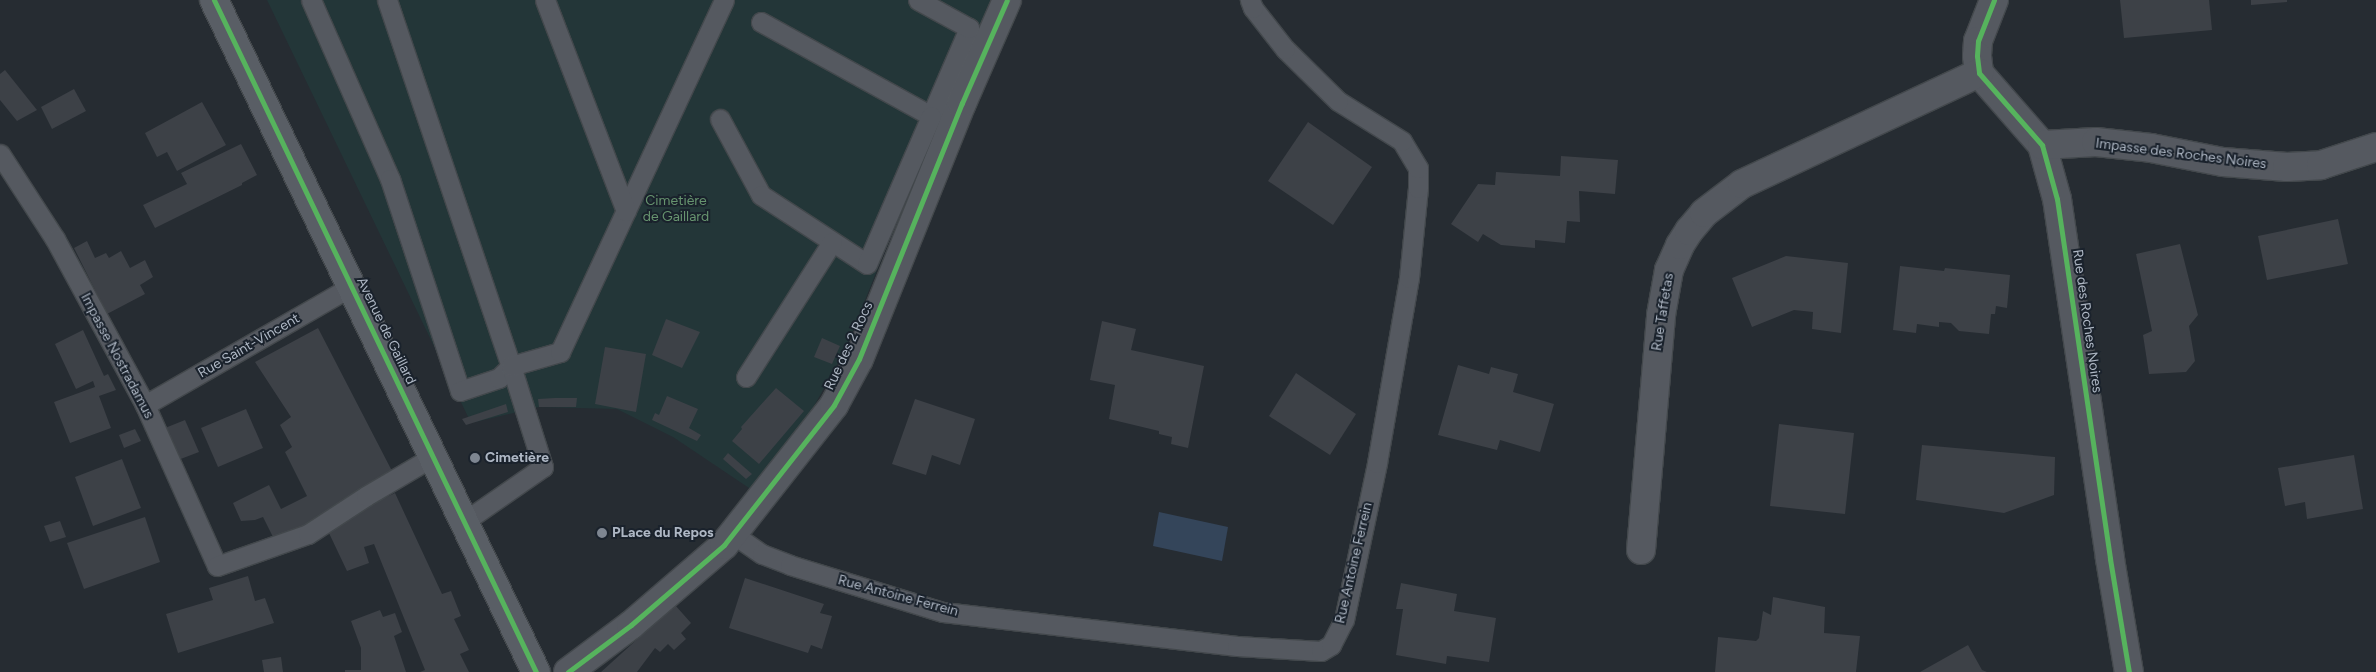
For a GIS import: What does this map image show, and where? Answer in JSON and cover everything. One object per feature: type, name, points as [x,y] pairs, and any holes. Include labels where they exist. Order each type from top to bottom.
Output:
[{"type":"street","name":"Avenue de Gaillard","points":[[214,0],[536,672]]},
{"type":"street","name":"Rue des 2 Rocs","points":[[568,672],[631,626],[724,545],[834,404],[849,380],[962,103],[1007,0]]},
{"type":"street","points":[[1979,72],[1978,41],[1994,0]]},
{"type":"street","name":"Rue des Roches Noires","points":[[1979,72],[2042,145],[2058,199],[2110,559],[2129,672]]},
{"type":"street","name":"Rue Taffetas","points":[[1641,550],[1661,315],[1669,270],[1680,245],[1704,213],[1742,184],[1979,72]]},
{"type":"street","name":"Impasse des Roches Noires","points":[[2042,145],[2096,142],[2151,148],[2222,162],[2287,167],[2321,165],[2376,147]]},
{"type":"lane","points":[[310,0],[390,178],[460,391],[499,378],[511,366],[560,352],[724,0]]},
{"type":"lane","points":[[387,0],[543,466],[465,521]]},
{"type":"lane","points":[[545,0],[626,210]]},
{"type":"lane","points":[[720,119],[761,195],[867,264],[969,28],[918,0]]},
{"type":"lane","name":"Rue Antoine Ferrein","points":[[733,534],[762,554],[790,565],[943,612],[1238,646],[1321,651],[1331,645],[1344,620],[1377,463],[1409,278],[1418,188],[1418,168],[1402,141],[1338,101],[1285,49],[1253,8],[1250,0]]},
{"type":"lane","points":[[761,22],[931,116]]},
{"type":"lane","name":"Impasse Nostradamus","points":[[0,154],[55,239],[145,405],[217,566],[308,534],[366,496],[434,456]]},
{"type":"lane","points":[[746,377],[832,242]]},
{"type":"lane","name":"Rue Saint-Vincent","points":[[145,405],[352,286]]},
{"type":"green space","name":"Cimetière de Gaillard","points":[[267,0],[993,0],[915,174],[845,351],[806,420],[752,490],[673,437],[617,409],[539,407],[471,423]]},
{"type":"water","points":[[1159,512],[1228,527],[1222,561],[1153,546]]},
{"type":"building","points":[[2120,0],[2209,0],[2212,30],[2124,38]]},
{"type":"building","points":[[2251,0],[2287,0],[2287,2],[2251,5]]},
{"type":"building","points":[[5,70],[37,110],[17,121],[0,100],[0,74]]},
{"type":"building","points":[[74,89],[86,111],[52,129],[41,107]]},
{"type":"building","points":[[202,102],[226,145],[177,171],[167,152],[157,157],[145,133]]},
{"type":"building","points":[[1308,122],[1372,167],[1333,225],[1268,181]]},
{"type":"building","points":[[241,144],[257,175],[242,183],[242,185],[155,228],[143,205],[187,184],[181,173]]},
{"type":"building","points":[[1561,156],[1618,160],[1615,194],[1579,191],[1580,222],[1567,221],[1565,243],[1535,240],[1535,248],[1501,245],[1483,234],[1478,242],[1451,224],[1478,184],[1495,185],[1496,172],[1560,176]]},
{"type":"building","points":[[2338,219],[2348,264],[2267,280],[2258,236]]},
{"type":"building","points":[[87,241],[95,258],[106,253],[109,258],[121,251],[130,268],[145,260],[153,277],[140,285],[145,294],[107,314],[74,248]]},
{"type":"building","points":[[2180,244],[2198,315],[2189,326],[2195,361],[2186,372],[2149,374],[2143,335],[2152,331],[2136,254]]},
{"type":"building","points":[[1786,256],[1848,263],[1841,333],[1812,329],[1813,312],[1794,310],[1752,327],[1732,278]]},
{"type":"building","points":[[1900,266],[1944,271],[1945,268],[2010,275],[2007,308],[1996,306],[1995,314],[1991,314],[1989,334],[1959,331],[1951,323],[1939,322],[1939,327],[1917,324],[1916,333],[1893,330]]},
{"type":"building","points":[[666,319],[700,332],[682,368],[652,355]]},
{"type":"building","points":[[1102,321],[1136,329],[1131,350],[1204,366],[1188,448],[1171,444],[1172,437],[1159,434],[1159,431],[1109,419],[1115,385],[1090,380]]},
{"type":"building","points":[[318,328],[392,471],[317,520],[275,541],[263,517],[255,520],[241,521],[233,503],[269,485],[281,509],[307,496],[285,452],[292,447],[280,425],[291,417],[255,362]]},
{"type":"building","points":[[83,330],[104,376],[108,374],[116,390],[99,396],[111,428],[70,443],[54,402],[95,387],[93,381],[76,389],[55,344]]},
{"type":"building","points":[[822,338],[840,346],[832,364],[814,357]]},
{"type":"building","points":[[605,347],[646,354],[636,412],[595,404]]},
{"type":"building","points":[[1458,365],[1489,374],[1491,367],[1518,374],[1513,392],[1554,404],[1540,452],[1500,440],[1497,450],[1438,435]]},
{"type":"building","points":[[1296,373],[1356,414],[1330,455],[1269,416]]},
{"type":"building","points":[[776,388],[804,411],[759,464],[732,441],[742,429],[741,427]]},
{"type":"building","points":[[667,396],[698,409],[689,428],[701,435],[697,441],[652,420],[655,413],[659,415]]},
{"type":"building","points":[[577,398],[576,407],[539,407],[538,399]]},
{"type":"building","points":[[915,399],[975,419],[960,465],[932,455],[926,475],[892,464]]},
{"type":"building","points":[[506,404],[508,412],[466,425],[462,419]]},
{"type":"building","points":[[246,409],[263,448],[218,467],[201,428]]},
{"type":"building","points":[[185,420],[199,452],[178,460],[165,428]]},
{"type":"building","points":[[1779,424],[1854,433],[1845,514],[1770,506]]},
{"type":"building","points":[[135,429],[141,441],[124,448],[119,435]]},
{"type":"building","points":[[1922,445],[2055,457],[2054,495],[2004,513],[1916,500]]},
{"type":"building","points":[[728,453],[752,474],[746,479],[723,459]]},
{"type":"building","points":[[2354,455],[2363,509],[2307,519],[2305,502],[2285,506],[2278,468]]},
{"type":"building","points":[[122,459],[141,508],[93,526],[75,477]]},
{"type":"building","points":[[395,493],[442,594],[451,591],[461,616],[454,619],[469,650],[460,654],[469,672],[420,672],[425,670],[374,544],[364,547],[369,563],[347,571],[328,531],[348,515]]},
{"type":"building","points":[[145,517],[160,562],[84,589],[67,543]]},
{"type":"building","points":[[60,521],[66,537],[50,542],[44,526]]},
{"type":"building","points":[[248,576],[255,601],[265,598],[274,623],[178,653],[166,614],[213,600],[209,588]]},
{"type":"building","points":[[745,578],[824,604],[820,613],[832,616],[822,649],[811,645],[808,653],[729,628]]},
{"type":"building","points":[[1401,583],[1457,594],[1454,611],[1496,618],[1489,662],[1447,656],[1446,664],[1396,655],[1403,609],[1396,609]]},
{"type":"building","points":[[1773,597],[1825,607],[1824,633],[1860,636],[1856,672],[1715,672],[1718,637],[1756,641],[1759,638],[1763,611],[1771,615]]},
{"type":"building","points":[[675,605],[691,623],[681,633],[686,639],[674,650],[668,644],[660,652],[655,648],[637,672],[601,672]]},
{"type":"building","points":[[380,610],[383,617],[395,613],[402,632],[394,636],[406,672],[345,672],[345,670],[361,670],[361,648],[351,621]]},
{"type":"building","points":[[1968,645],[1982,670],[1987,672],[1920,672]]},
{"type":"building","points":[[281,657],[283,672],[264,672],[262,660]]},
{"type":"cycle path","points":[[214,0],[536,672]]},
{"type":"cycle path","points":[[568,672],[631,625],[724,545],[834,405],[859,359],[962,103],[1007,0]]},
{"type":"cycle path","points":[[1994,0],[1978,41],[1979,73],[2042,145],[2057,199],[2110,559],[2129,672]]},
{"type":"place","name":"Cimetière","points":[[475,458]]},
{"type":"place","name":"PLace du Repos","points":[[602,533]]}]
